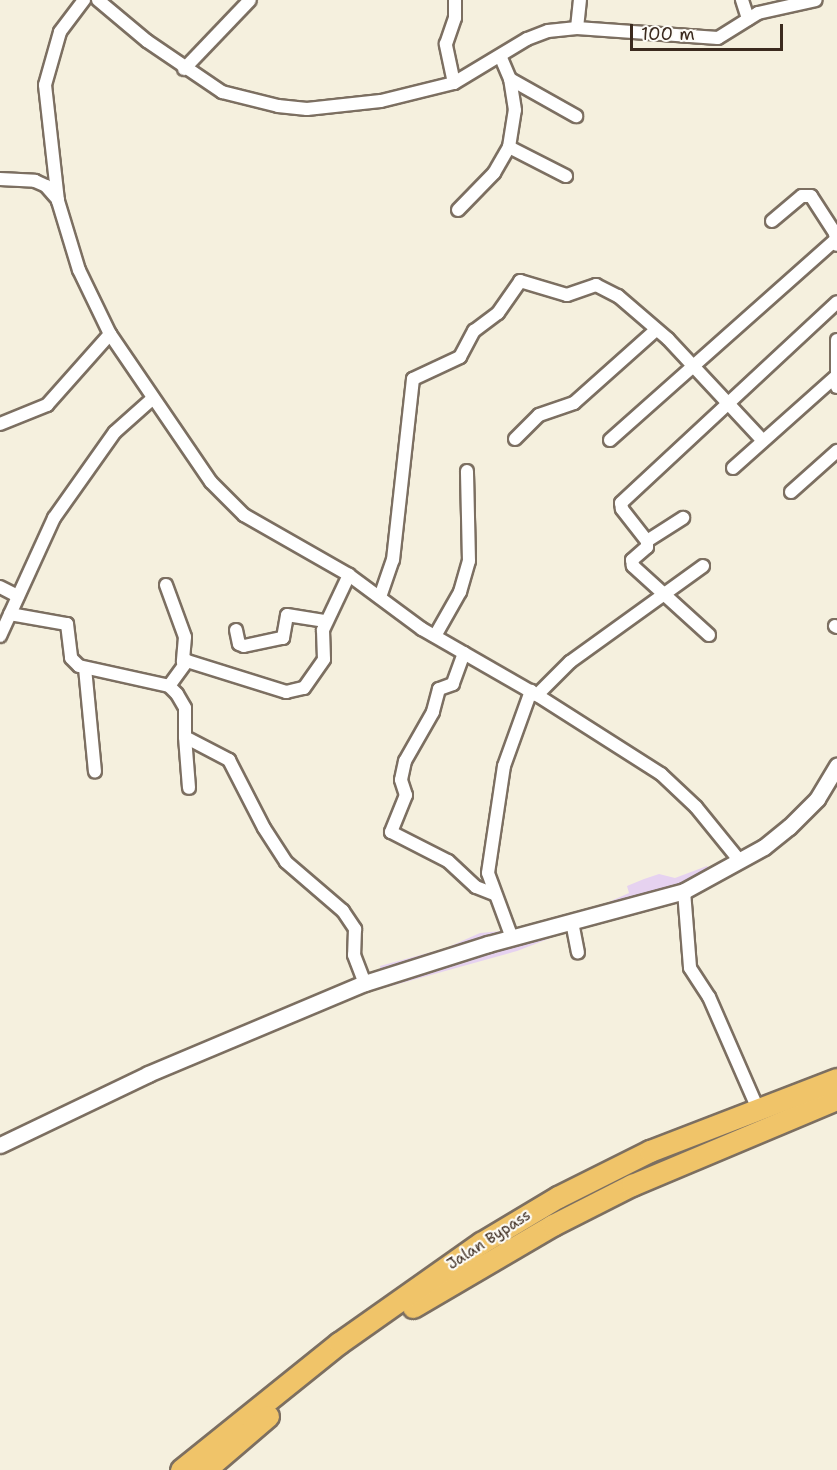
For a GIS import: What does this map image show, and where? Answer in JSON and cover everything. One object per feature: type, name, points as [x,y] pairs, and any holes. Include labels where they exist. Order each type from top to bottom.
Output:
[{"type":"highway","name":"Jalan Bypass","points":[[181,1470],[339,1343],[481,1243],[558,1197],[650,1151],[757,1107],[837,1078]]},
{"type":"highway","name":"Jalan Bypass","points":[[205,1470],[346,1353],[478,1267],[633,1185],[837,1099]]},
{"type":"street","points":[[84,0],[60,32],[45,85],[58,201],[79,270],[110,334],[152,399],[223,497],[276,535],[349,575],[435,636],[534,693],[661,774],[696,807],[739,860]]},
{"type":"street","points":[[98,0],[184,69],[222,92],[278,106],[307,109],[381,101],[454,84],[538,34],[577,28],[705,39],[726,36],[748,19],[770,8],[816,0]]},
{"type":"street","points":[[184,69],[250,0]]},
{"type":"street","points":[[454,84],[446,44],[455,18],[455,0]]},
{"type":"street","points":[[577,28],[580,0]]},
{"type":"street","points":[[742,0],[748,19]]},
{"type":"street","points":[[458,210],[494,173],[509,147],[515,110],[510,79],[500,56]]},
{"type":"street","points":[[510,79],[576,116]]},
{"type":"street","points":[[509,147],[566,176]]},
{"type":"street","points":[[0,179],[35,181],[46,186],[58,201]]},
{"type":"street","points":[[610,440],[836,242],[811,195],[802,196],[772,221]]},
{"type":"street","points":[[380,597],[393,560],[407,401],[417,375],[460,357],[474,331],[498,313],[520,280],[567,295],[591,285],[602,286],[618,296],[656,330],[763,441]]},
{"type":"street","points":[[647,541],[622,510],[623,500],[837,302]]},
{"type":"street","points":[[515,439],[539,415],[574,403],[656,330]]},
{"type":"street","points":[[0,423],[47,405],[110,334]]},
{"type":"street","points":[[733,468],[836,382],[837,340]]},
{"type":"street","points":[[0,636],[54,518],[115,432],[152,399]]},
{"type":"street","points":[[791,492],[837,452]]},
{"type":"street","points":[[435,636],[460,592],[469,561],[467,471]]},
{"type":"street","points":[[683,518],[647,541],[632,564],[709,635]]},
{"type":"street","points":[[512,938],[503,906],[494,894],[488,873],[504,766],[534,693],[570,662],[703,566]]},
{"type":"street","points":[[183,662],[286,692],[295,691],[311,681],[324,659],[322,638],[326,621],[349,575]]},
{"type":"street","points":[[166,585],[185,638],[183,662],[169,686]]},
{"type":"street","points":[[0,587],[18,596]]},
{"type":"street","points":[[10,614],[67,624],[71,658],[85,668],[169,686],[184,703],[189,788]]},
{"type":"street","points":[[236,630],[239,644],[244,646],[283,638],[287,615],[326,621]]},
{"type":"street","points":[[465,653],[453,684],[440,688],[433,712],[405,761],[401,773],[406,795],[391,832],[448,861],[476,886],[494,894]]},
{"type":"street","points":[[85,668],[95,772]]},
{"type":"street","points":[[185,737],[229,760],[264,828],[286,862],[343,911],[355,929],[354,955],[365,983]]},
{"type":"street","points":[[0,1145],[148,1074],[365,983],[512,938],[684,891],[764,847],[806,812],[837,766]]},
{"type":"street","points":[[684,891],[690,968],[706,991],[757,1107]]},
{"type":"street","points":[[572,922],[578,952]]},
{"type":"shaded area","points":[[707,866],[719,878],[703,892],[656,904],[651,911],[592,922],[517,951],[384,988],[380,966],[446,948],[480,933],[512,930],[593,909],[629,893],[627,886],[644,879],[659,874],[675,878]]}]
